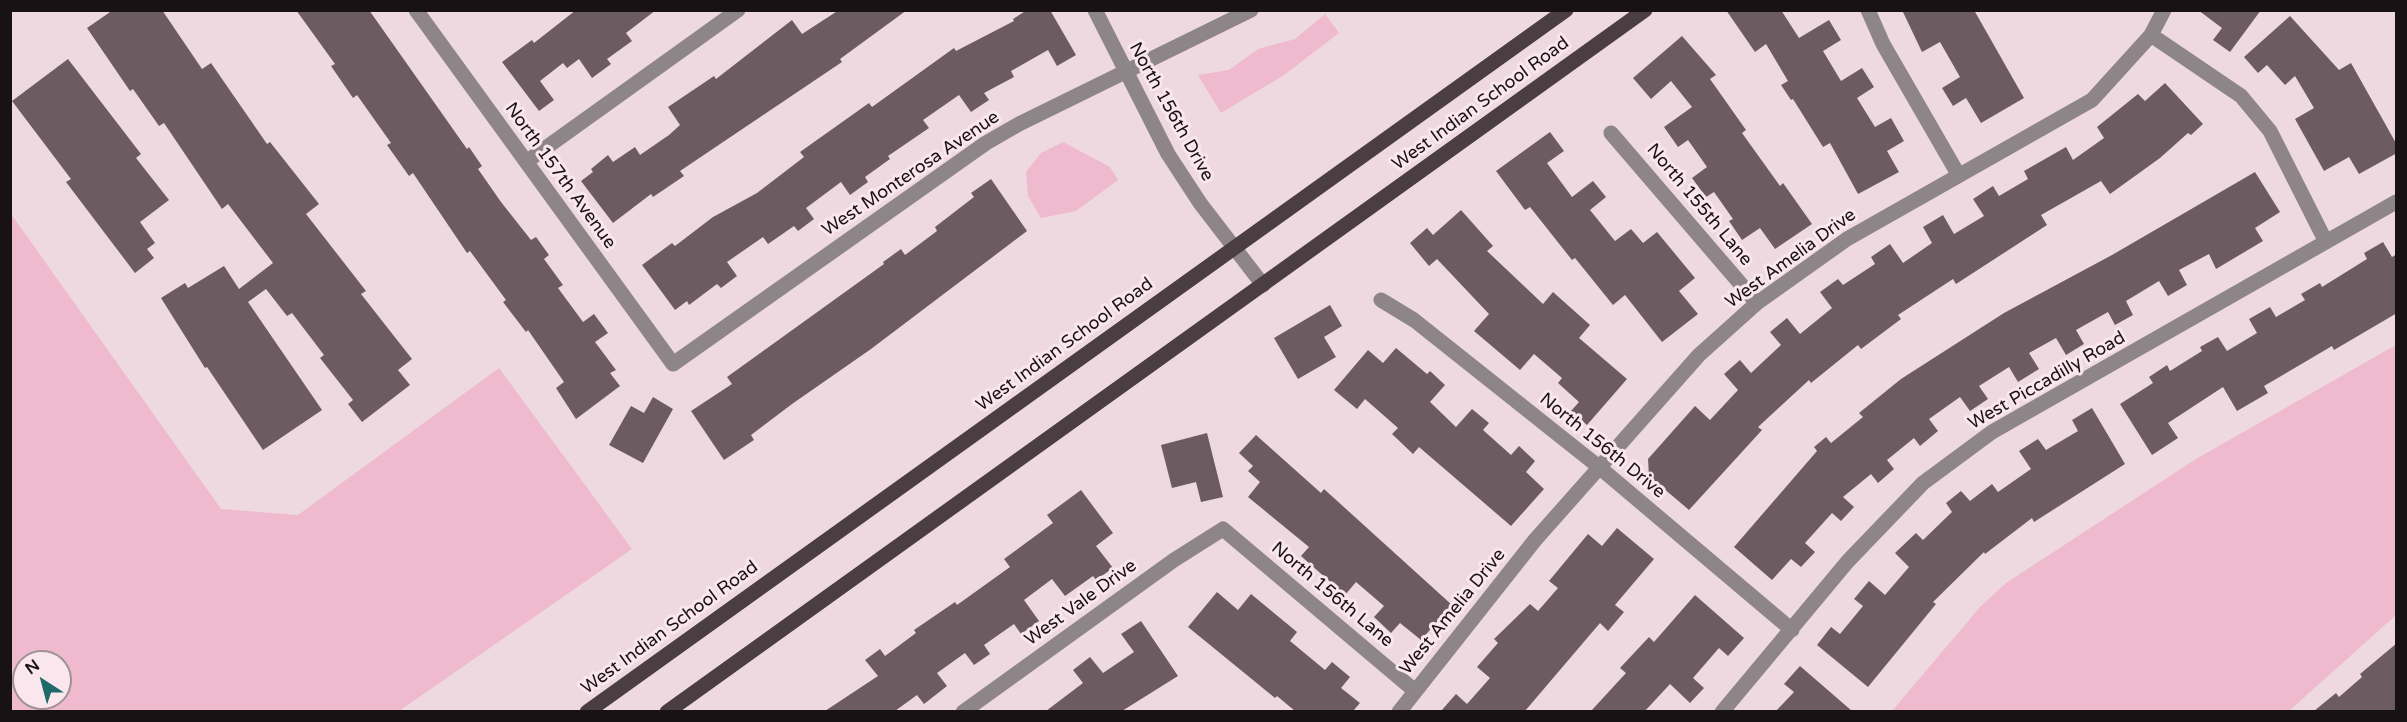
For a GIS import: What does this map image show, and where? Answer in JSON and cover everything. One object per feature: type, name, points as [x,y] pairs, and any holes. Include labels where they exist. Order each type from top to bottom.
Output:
[{"type":"main road","name":"West Indian School Road","points":[[587,711],[1566,10]]},
{"type":"main road","name":"West Indian School Road","points":[[667,711],[1645,10]]},
{"type":"street","name":"North 157th Avenue","points":[[416,10],[673,364]]},
{"type":"street","points":[[526,162],[738,10]]},
{"type":"street","name":"North 156th Drive","points":[[1095,10],[1168,154],[1200,203],[1263,285]]},
{"type":"street","name":"West Monterosa Avenue","points":[[673,364],[986,143],[1019,124],[1251,10]]},
{"type":"street","points":[[1868,10],[1883,44],[1958,174]]},
{"type":"street","name":"West Amelia Drive","points":[[1399,711],[1535,540],[1699,354],[1757,303],[1847,239],[2092,100],[2151,35],[2163,10]]},
{"type":"street","points":[[2151,35],[2241,96],[2270,131],[2326,242]]},
{"type":"street","name":"North 155th Lane","points":[[1611,133],[1757,303]]},
{"type":"street","name":"West Piccadilly Road","points":[[1722,711],[1848,561],[1923,483],[1992,432],[2397,202]]},
{"type":"street","name":"North 156th Drive","points":[[1381,300],[1414,320],[1599,467],[1792,630]]},
{"type":"street","name":"North 156th Lane","points":[[1223,529],[1414,691]]},
{"type":"street","name":"West Vale Drive","points":[[963,711],[1164,567],[1223,529]]},
{"type":"shaded area","points":[[1325,14],[1339,33],[1284,75],[1221,113],[1198,75],[1229,70],[1258,49],[1295,39]]},
{"type":"shaded area","points":[[1063,142],[1110,167],[1118,180],[1076,211],[1041,218],[1028,196],[1026,172],[1041,153]]},
{"type":"shaded area","points":[[11,214],[221,509],[298,515],[499,368],[632,549],[399,711],[11,711]]},
{"type":"shaded area","points":[[2396,345],[2396,615],[2289,711],[1892,711],[1981,606],[2006,583],[2196,459]]},
{"type":"building","points":[[113,10],[162,10],[202,69],[211,63],[267,144],[270,142],[319,204],[306,214],[366,291],[361,294],[412,359],[398,370],[410,385],[362,422],[348,404],[353,400],[320,358],[324,355],[292,313],[287,316],[266,289],[248,302],[322,410],[263,450],[207,367],[205,368],[161,298],[185,283],[188,288],[224,266],[239,289],[273,263],[228,204],[222,209],[164,123],[159,126],[133,89],[130,91],[87,28]]},
{"type":"building","points":[[296,10],[369,10],[467,149],[469,147],[482,166],[478,169],[501,202],[531,240],[536,237],[549,255],[544,259],[563,285],[558,288],[583,322],[594,314],[608,333],[595,342],[616,370],[610,373],[620,386],[576,419],[556,388],[564,382],[528,330],[526,332],[503,302],[506,300],[470,251],[467,253],[413,173],[409,176],[387,145],[391,143],[357,95],[353,98],[331,66],[335,64]]},
{"type":"building","points":[[576,10],[656,10],[626,33],[632,41],[607,59],[611,64],[592,78],[579,59],[567,68],[563,63],[540,81],[554,100],[539,111],[502,62],[532,40],[534,43]]},
{"type":"building","points":[[839,10],[907,10],[840,59],[842,62],[680,171],[684,176],[653,197],[651,194],[613,223],[581,181],[593,172],[591,169],[608,155],[613,162],[635,147],[640,155],[669,135],[680,125],[668,107],[714,76],[716,79],[792,20],[802,34]]},
{"type":"building","points":[[1027,10],[1050,10],[1076,55],[1057,66],[1048,50],[1011,71],[1014,77],[984,93],[989,100],[971,112],[959,95],[923,120],[929,128],[888,156],[890,159],[865,177],[868,182],[850,195],[841,182],[806,208],[814,219],[798,231],[794,226],[768,244],[763,237],[727,262],[737,276],[721,288],[717,284],[689,305],[687,301],[675,310],[642,265],[672,243],[675,246],[713,217],[757,193],[804,157],[800,152],[869,103],[872,107],[954,48],[956,51],[1014,21],[1013,19]]},
{"type":"building","points":[[1726,10],[1781,10],[1799,38],[1829,20],[1841,40],[1823,51],[1841,81],[1862,68],[1874,87],[1857,98],[1875,127],[1891,118],[1904,141],[1887,151],[1899,172],[1858,194],[1830,143],[1823,147],[1793,99],[1791,100],[1781,85],[1788,81],[1766,44],[1755,52]]},
{"type":"building","points":[[1902,10],[1974,10],[2024,98],[1981,123],[1966,98],[1953,106],[1942,88],[1960,77],[1940,42],[1922,52]]},
{"type":"building","points":[[2198,10],[2261,10],[2230,52],[2213,40],[2222,28]]},
{"type":"building","points":[[2290,16],[2339,70],[2351,63],[2397,145],[2397,153],[2359,174],[2349,157],[2324,171],[2295,119],[2314,108],[2295,76],[2285,85],[2267,65],[2258,73],[2244,57]]},
{"type":"building","points":[[1682,36],[1716,75],[1710,79],[1746,130],[1742,133],[1780,186],[1783,183],[1812,224],[1775,249],[1760,228],[1742,240],[1729,221],[1733,219],[1714,192],[1706,197],[1692,178],[1707,167],[1688,140],[1678,147],[1664,127],[1692,107],[1671,81],[1651,99],[1633,78]]},
{"type":"building","points":[[68,59],[141,154],[136,158],[169,200],[140,222],[155,243],[147,249],[154,258],[135,273],[66,182],[71,179],[12,101]]},
{"type":"building","points":[[2165,83],[2203,124],[2191,135],[2188,133],[2160,158],[2110,194],[2101,181],[2041,215],[2047,225],[1956,284],[1953,279],[1898,315],[1901,319],[1861,349],[1858,345],[1811,383],[1809,380],[1758,427],[1762,430],[1689,510],[1649,476],[1648,459],[1695,406],[1710,420],[1738,390],[1724,374],[1740,360],[1751,373],[1781,345],[1770,332],[1787,318],[1800,334],[1832,308],[1820,292],[1838,279],[1843,285],[1875,264],[1871,257],[1890,244],[1903,263],[1932,243],[1923,227],[1943,215],[1954,234],[1984,216],[1973,199],[1993,186],[1999,196],[2028,179],[2024,171],[2066,147],[2073,160],[2104,138],[2097,127],[2138,94],[2145,101]]},
{"type":"building","points":[[1550,132],[1564,151],[1547,163],[1572,197],[1593,181],[1606,197],[1590,210],[1615,241],[1631,229],[1643,243],[1657,232],[1695,278],[1679,291],[1698,314],[1662,342],[1625,295],[1613,305],[1575,258],[1572,260],[1530,207],[1525,210],[1496,171]]},
{"type":"building","points":[[2255,172],[2280,212],[2255,228],[2263,241],[2216,269],[2209,254],[2179,270],[2187,285],[2168,296],[2159,281],[2126,301],[2133,315],[2115,325],[2108,312],[2076,330],[2084,344],[2066,355],[2056,338],[2029,353],[2039,369],[2018,382],[2009,367],[1979,386],[1988,399],[1970,411],[1960,397],[1929,419],[1938,431],[1920,446],[1914,438],[1887,460],[1894,469],[1878,483],[1871,474],[1843,497],[1854,507],[1841,521],[1832,513],[1805,543],[1815,552],[1801,567],[1791,559],[1772,580],[1734,547],[1817,451],[1814,447],[1826,437],[1831,443],[1863,417],[1859,413],[1901,379],[2004,313],[2112,255]]},
{"type":"building","points":[[991,179],[1027,231],[871,349],[792,404],[751,435],[754,440],[724,460],[691,411],[732,384],[727,377],[884,264],[883,262],[901,249],[905,255],[937,231],[935,227],[974,197],[971,193]]},
{"type":"building","points":[[1461,210],[1493,246],[1487,251],[1543,304],[1553,292],[1590,325],[1579,338],[1627,379],[1587,425],[1571,411],[1579,402],[1558,383],[1562,378],[1534,354],[1520,370],[1474,331],[1489,314],[1437,259],[1429,266],[1410,243],[1427,228],[1433,235]]},
{"type":"building","points":[[2383,242],[2392,257],[2397,254],[2397,313],[2334,350],[2332,346],[2264,386],[2268,393],[2237,411],[2223,387],[2168,423],[2178,438],[2152,455],[2120,404],[2153,383],[2149,377],[2167,365],[2170,371],[2202,351],[2200,347],[2218,337],[2227,351],[2257,333],[2249,319],[2270,307],[2276,317],[2305,300],[2301,294],[2320,283],[2322,287],[2367,259],[2364,253]]},
{"type":"building","points":[[1330,305],[1342,326],[1324,337],[1336,357],[1298,379],[1274,338]]},
{"type":"building","points":[[1396,348],[1427,374],[1430,371],[1445,385],[1430,402],[1456,427],[1472,409],[1489,423],[1483,430],[1511,455],[1519,446],[1535,461],[1526,472],[1544,489],[1511,526],[1419,447],[1413,454],[1392,434],[1398,428],[1365,399],[1357,409],[1334,390],[1368,350],[1383,363]]},
{"type":"building","points":[[653,397],[673,409],[643,463],[609,445],[631,406],[644,413]]},
{"type":"building","points":[[2092,408],[2125,464],[2034,522],[2032,518],[1985,554],[1984,552],[1933,602],[1936,604],[1868,687],[1817,645],[1831,627],[1840,634],[1863,606],[1854,599],[1869,581],[1885,595],[1909,567],[1895,553],[1916,533],[1923,540],[1952,512],[1946,503],[1961,491],[1970,501],[1992,484],[1998,492],[2031,469],[2019,451],[2038,439],[2046,450],[2078,431],[2072,420]]},
{"type":"building","points":[[1207,433],[1223,497],[1201,502],[1196,482],[1172,488],[1161,445]]},
{"type":"building","points":[[1256,435],[1321,493],[1324,489],[1452,605],[1421,640],[1400,623],[1391,633],[1374,617],[1384,606],[1356,582],[1345,595],[1301,556],[1309,547],[1248,497],[1260,482],[1248,471],[1253,466],[1239,453]]},
{"type":"building","points":[[1081,490],[1113,533],[1096,546],[1113,568],[1096,580],[1093,576],[1065,596],[1052,579],[1024,600],[1039,621],[1021,634],[1014,624],[984,645],[990,654],[974,665],[965,653],[937,673],[947,686],[924,704],[917,695],[895,711],[825,711],[878,676],[865,660],[880,649],[885,656],[916,633],[914,630],[955,602],[957,605],[1010,567],[1004,559],[1053,523],[1047,515]]},
{"type":"building","points":[[1617,528],[1654,559],[1615,605],[1624,612],[1608,631],[1600,623],[1525,711],[1441,711],[1456,694],[1467,704],[1490,678],[1477,667],[1498,643],[1494,639],[1530,604],[1538,611],[1558,588],[1549,581],[1588,534],[1602,546]]},
{"type":"building","points":[[1217,592],[1238,610],[1251,594],[1297,632],[1290,641],[1325,670],[1332,662],[1350,677],[1341,688],[1360,703],[1353,711],[1295,711],[1277,696],[1275,698],[1188,627]]},
{"type":"building","points":[[1695,595],[1744,638],[1728,656],[1719,648],[1693,678],[1704,688],[1690,703],[1670,684],[1645,711],[1591,711],[1626,673],[1620,668],[1649,637],[1654,642]]},
{"type":"building","points":[[1141,621],[1178,676],[1122,711],[1046,711],[1083,683],[1073,670],[1090,657],[1103,673],[1134,652],[1121,634]]},
{"type":"building","points":[[2397,643],[2397,711],[2314,711],[2336,693],[2339,697],[2362,677],[2360,674]]},
{"type":"building","points":[[1800,666],[1852,711],[1776,711],[1794,692],[1784,684]]}]
